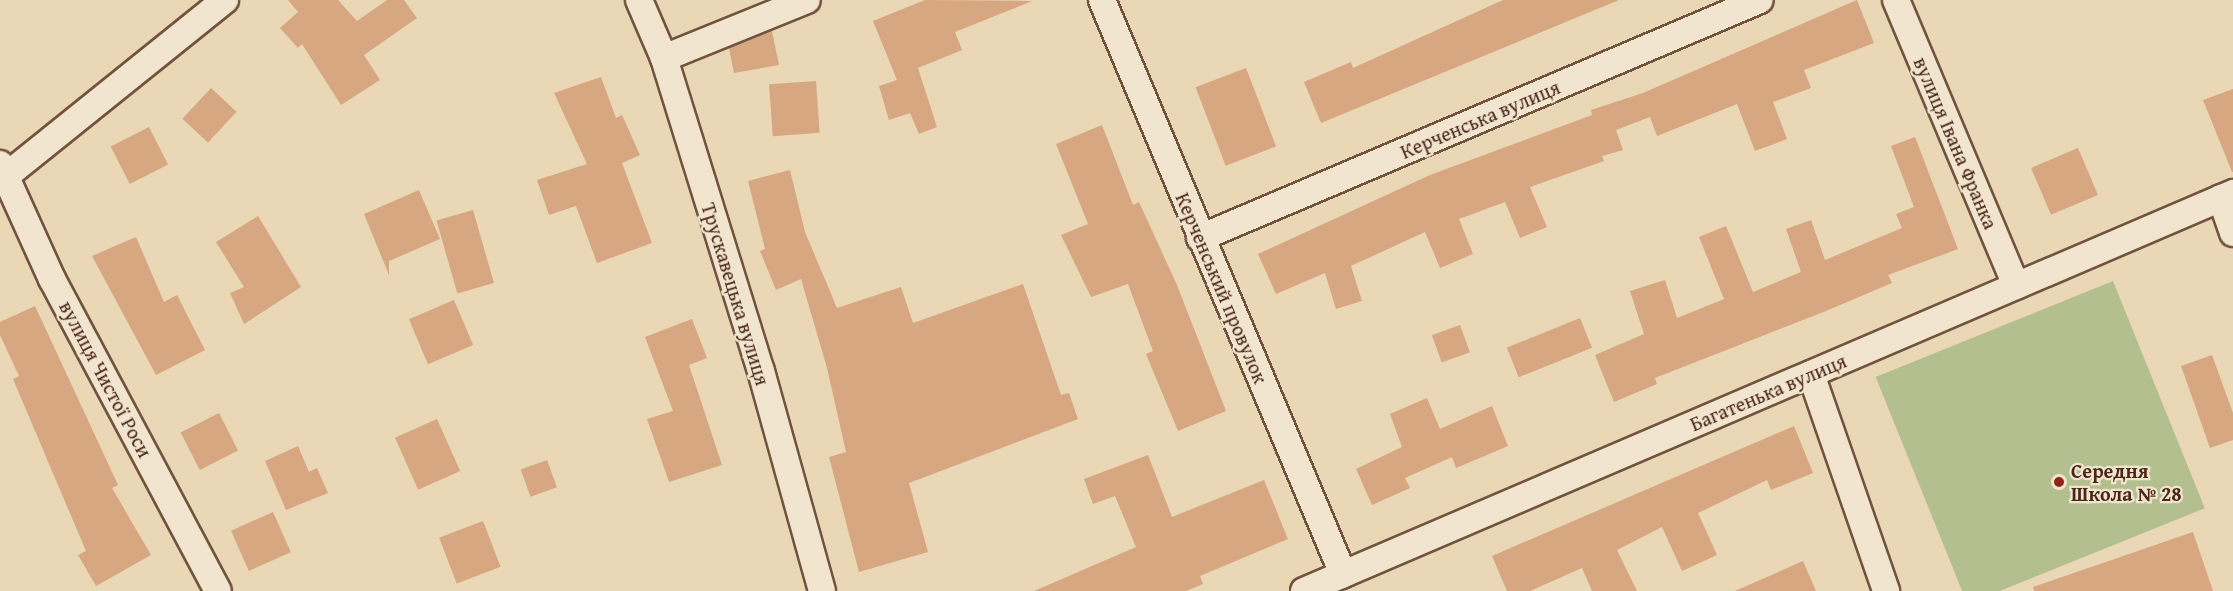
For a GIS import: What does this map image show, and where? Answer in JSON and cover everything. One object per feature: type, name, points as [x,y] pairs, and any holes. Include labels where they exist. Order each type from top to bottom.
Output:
[{"type":"street","points":[[3,170],[225,0]]},
{"type":"street","name":"Трускавецька вулиця","points":[[639,0],[663,58],[822,591]]},
{"type":"street","points":[[663,58],[807,0]]},
{"type":"street","name":"Керченський провулок","points":[[1102,0],[1343,574]]},
{"type":"street","name":"Керченська вулиця","points":[[1200,238],[1760,0]]},
{"type":"street","name":"вулиця Івана Франка","points":[[1896,0],[2016,286]]},
{"type":"street","name":"вулиця Чистої Роси","points":[[3,170],[52,279],[218,591]]},
{"type":"street","points":[[2227,196],[2233,233]]},
{"type":"street","name":"Багатенька вулиця","points":[[1304,591],[2227,196]]},
{"type":"street","points":[[1811,374],[1886,591]]},
{"type":"green space","points":[[2113,281],[2205,508],[2000,591],[1962,591],[1876,377]]},
{"type":"building","points":[[288,0],[338,0],[357,21],[387,0],[404,0],[417,18],[364,55],[380,80],[341,105],[302,44],[298,48],[280,28],[298,12]]},
{"type":"building","points":[[925,0],[1032,1],[955,32],[962,50],[918,68],[937,127],[919,134],[910,113],[889,120],[879,86],[897,80],[873,21]]},
{"type":"building","points":[[1503,0],[1619,0],[1321,123],[1304,82],[1351,62],[1353,68]]},
{"type":"building","points":[[1857,0],[1874,43],[1804,70],[1811,88],[1773,102],[1787,139],[1755,151],[1737,104],[1657,136],[1650,117],[1616,130],[1623,150],[1602,156],[1604,161],[1530,187],[1547,227],[1520,238],[1505,202],[1459,219],[1473,254],[1440,268],[1425,232],[1351,266],[1362,301],[1336,309],[1325,273],[1276,294],[1258,254],[1430,175],[1592,115],[1591,110],[1643,93]]},
{"type":"building","points":[[772,31],[779,65],[734,73],[729,48]]},
{"type":"building","points":[[1246,68],[1276,146],[1226,166],[1196,87]]},
{"type":"building","points":[[601,77],[616,118],[622,115],[640,155],[622,163],[652,243],[597,263],[576,206],[549,215],[537,180],[587,164],[554,93]]},
{"type":"building","points":[[816,81],[820,133],[773,136],[769,84]]},
{"type":"building","points":[[211,88],[237,112],[208,143],[182,119]]},
{"type":"building","points":[[2233,89],[2233,172],[2232,172],[2203,100]]},
{"type":"building","points":[[1102,125],[1133,205],[1139,202],[1177,285],[1226,411],[1178,431],[1146,354],[1153,351],[1128,284],[1091,297],[1061,235],[1088,224],[1056,144]]},
{"type":"building","points":[[149,127],[168,164],[130,184],[111,147]]},
{"type":"building","points":[[1915,137],[1958,249],[1888,275],[1892,283],[1655,378],[1657,384],[1614,402],[1595,355],[1644,334],[1630,291],[1665,280],[1677,318],[1724,299],[1699,237],[1726,226],[1753,292],[1801,272],[1786,229],[1811,220],[1825,260],[1902,228],[1896,214],[1914,207],[1891,146]]},
{"type":"building","points":[[2078,148],[2098,195],[2051,215],[2031,168]]},
{"type":"building","points":[[790,170],[805,232],[837,308],[901,287],[913,323],[1023,284],[1061,395],[1069,393],[1078,419],[909,483],[928,552],[859,572],[829,457],[846,452],[827,368],[801,279],[776,290],[760,251],[765,249],[748,181]]},
{"type":"building","points":[[419,190],[440,239],[389,261],[389,275],[364,214]]},
{"type":"building","points":[[473,210],[494,283],[457,294],[436,220]]},
{"type":"building","points":[[258,216],[301,287],[244,324],[230,293],[244,287],[216,242]]},
{"type":"building","points":[[136,237],[164,302],[177,295],[205,350],[156,375],[92,256]]},
{"type":"building","points":[[454,300],[473,345],[428,364],[409,319]]},
{"type":"building","points":[[35,306],[118,485],[112,488],[151,555],[96,586],[78,555],[86,551],[13,379],[19,376],[0,335],[0,322]]},
{"type":"building","points":[[1580,318],[1592,348],[1519,377],[1507,348]]},
{"type":"building","points":[[692,319],[707,358],[689,365],[722,465],[669,482],[647,419],[673,411],[645,337]]},
{"type":"building","points":[[1460,325],[1470,352],[1442,363],[1432,335]]},
{"type":"building","points":[[2212,355],[2233,413],[2233,440],[2210,448],[2181,366]]},
{"type":"building","points":[[1427,398],[1440,429],[1492,406],[1508,446],[1456,468],[1452,457],[1405,478],[1410,488],[1372,505],[1356,469],[1402,447],[1390,414]]},
{"type":"building","points":[[219,413],[238,450],[200,470],[181,433]]},
{"type":"building","points":[[437,419],[460,471],[418,490],[395,438]]},
{"type":"building","points":[[1794,426],[1813,473],[1771,490],[1767,480],[1698,513],[1717,555],[1682,571],[1662,527],[1617,550],[1637,591],[1592,591],[1582,568],[1530,591],[1507,591],[1492,556]]},
{"type":"building","points":[[298,446],[309,472],[317,468],[328,493],[286,510],[265,461]]},
{"type":"building","points":[[1148,455],[1172,517],[1264,480],[1288,539],[1200,576],[1203,584],[1186,591],[1034,591],[1136,547],[1115,496],[1093,504],[1084,479]]},
{"type":"building","points":[[547,460],[557,487],[531,497],[521,470]]},
{"type":"building","points":[[273,512],[291,552],[249,571],[231,531]]},
{"type":"building","points":[[483,521],[501,567],[457,584],[439,538]]},
{"type":"building","points":[[2193,532],[2213,591],[2034,591],[2033,587]]},
{"type":"building","points":[[1803,561],[1816,591],[1735,591]]},
{"type":"place","name":"Середня Школа № 28","points":[[2059,482]]}]
